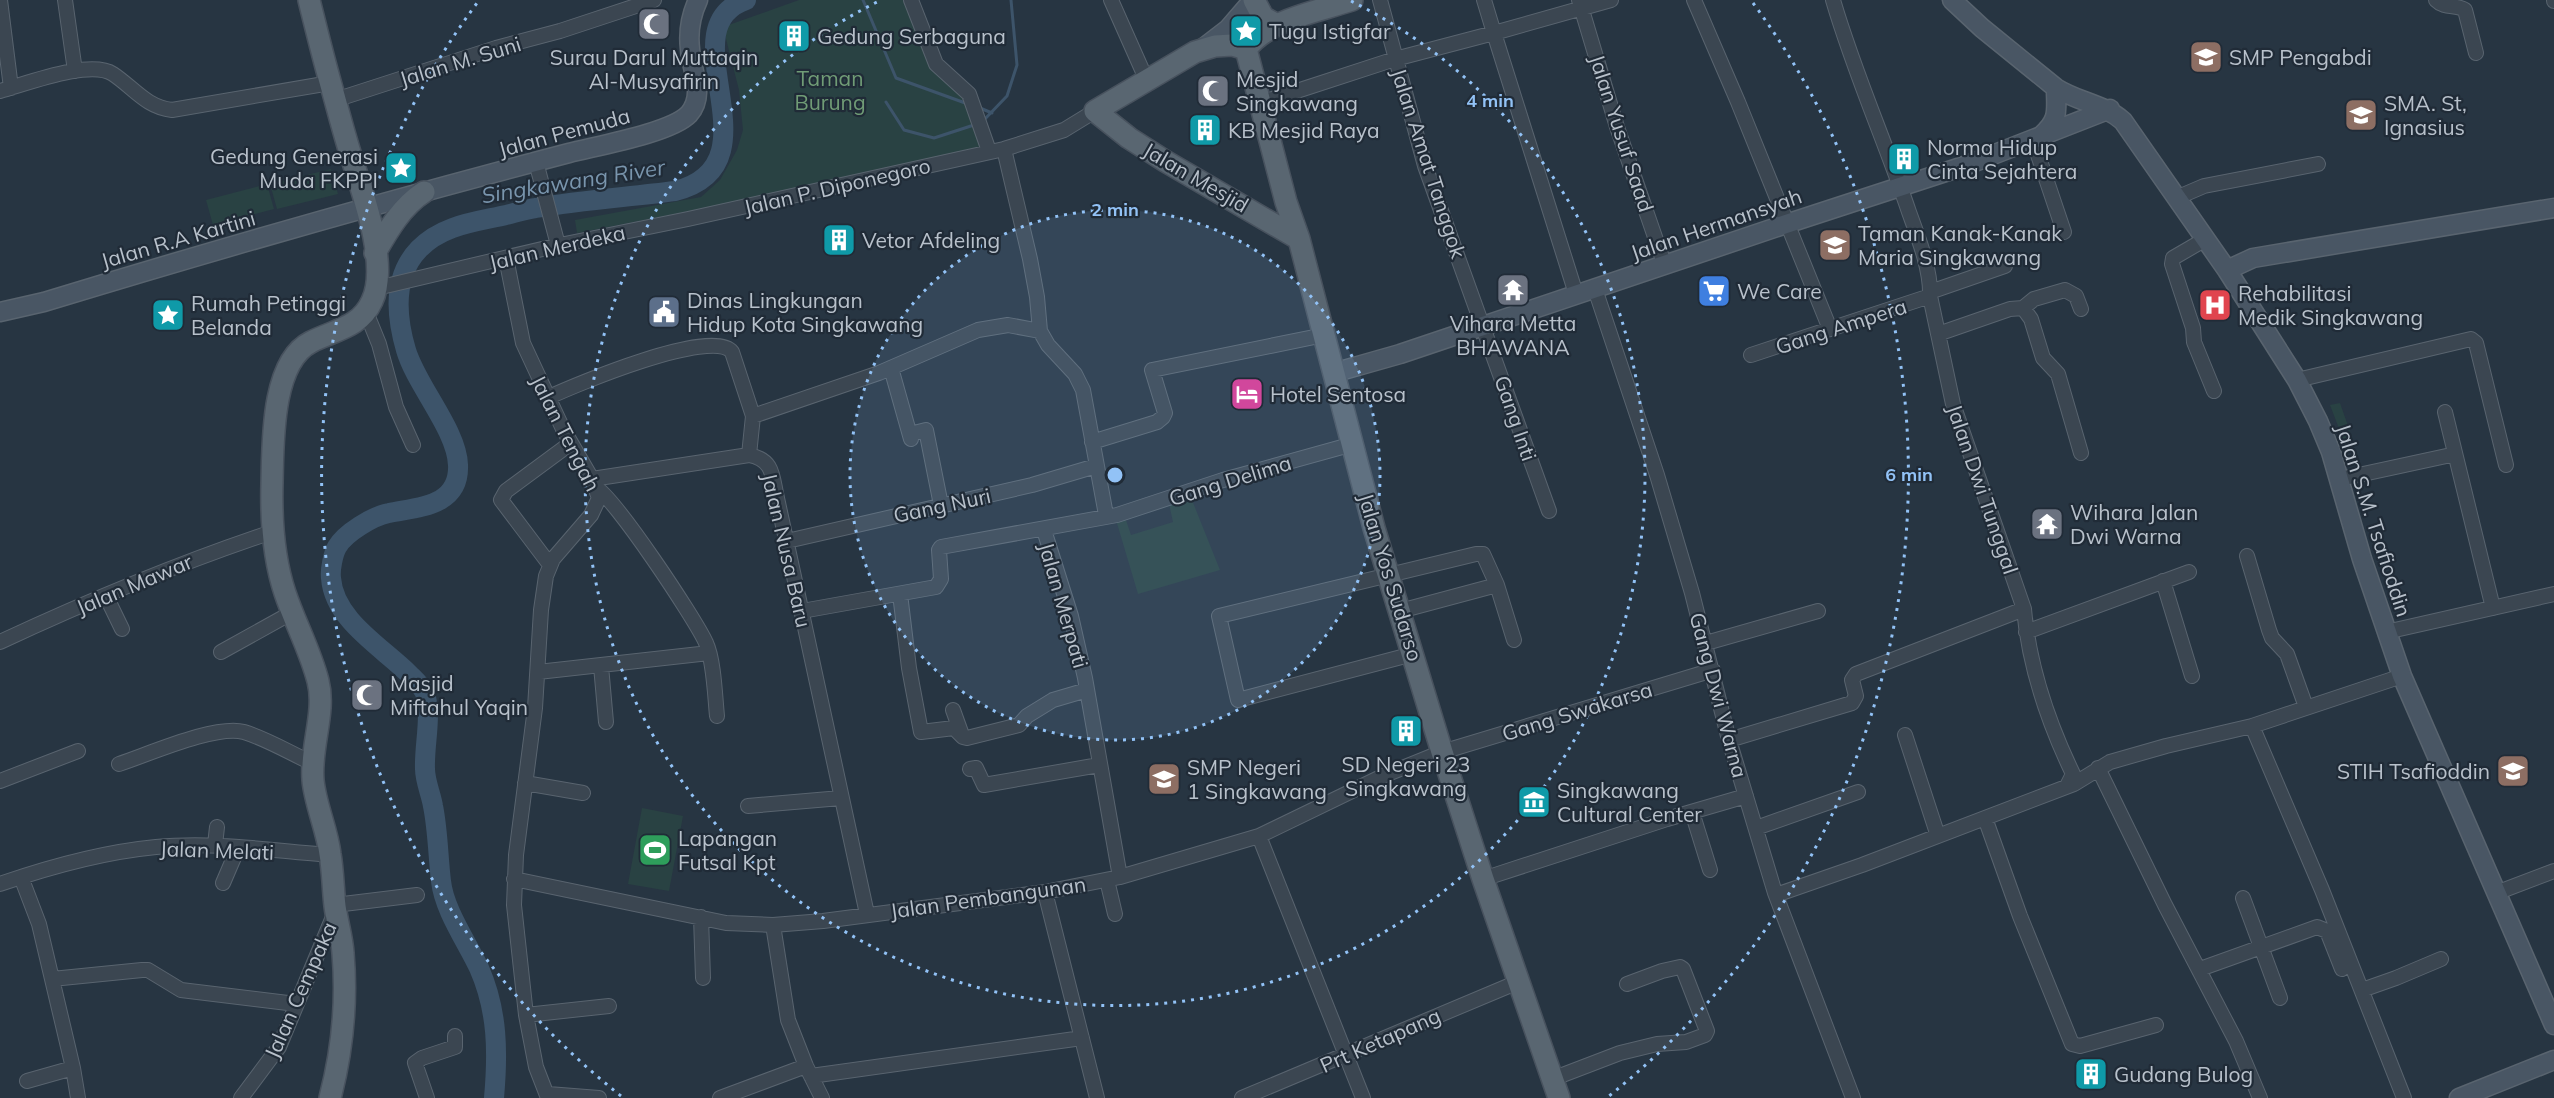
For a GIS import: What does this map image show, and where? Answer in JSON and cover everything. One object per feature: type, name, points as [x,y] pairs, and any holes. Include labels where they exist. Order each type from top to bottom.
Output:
[{"type":"main road","points":[[309,0],[333,92],[368,206],[382,287],[359,320],[311,342],[299,350],[290,362],[282,381],[275,433],[272,532],[285,592],[301,630],[320,692],[312,764],[314,785],[331,855],[343,952],[344,999],[330,1098]]},
{"type":"main road","points":[[1254,0],[1263,17],[1277,25]]},
{"type":"main road","points":[[1095,111],[1202,49],[1232,45],[1246,49],[1260,34],[1277,25],[1352,0]]},
{"type":"main road","name":"Jalan Yos Sudarso","points":[[1246,49],[1389,576],[1483,879],[1556,1088]]},
{"type":"main road","name":"Jalan Mesjid","points":[[1095,111],[1129,138],[1165,161],[1299,239]]},
{"type":"main road","points":[[375,253],[407,205],[424,192]]},
{"type":"main road","points":[[1260,215],[1286,202]]},
{"type":"street","points":[[0,0],[6,89]]},
{"type":"street","points":[[65,0],[75,71]]},
{"type":"street","name":"Jalan M. Suni","points":[[6,89],[92,68],[111,73],[147,103],[160,109],[172,110],[333,92],[560,31],[654,0]]},
{"type":"street","name":"Jalan Pemuda","points":[[368,206],[537,169],[682,120],[696,103],[698,87],[690,49],[690,21],[698,0]]},
{"type":"street","points":[[911,0],[936,64],[965,88],[986,144],[1004,148],[1049,135],[1064,130],[1095,111]]},
{"type":"street","points":[[1111,0],[1148,81]]},
{"type":"street","points":[[1202,49],[1228,29],[1254,0]]},
{"type":"street","name":"Jalan Amat Tanggok","points":[[1380,0],[1425,166],[1483,325]]},
{"type":"street","points":[[1484,0],[1576,294]]},
{"type":"street","points":[[1260,103],[1395,59],[1494,33],[1580,5],[1611,0]]},
{"type":"street","points":[[1694,0],[1830,329]]},
{"type":"street","name":"Jalan Dwi Tunggal","points":[[1833,0],[1860,84],[1916,233],[1953,404],[2024,609],[2026,632],[2070,780]]},
{"type":"street","name":"Jalan S.M. Tsafioddin","points":[[1952,0],[1964,13],[2056,88],[2069,95],[2110,109],[2132,131],[2175,198],[2227,270],[2297,380],[2318,421],[2340,479],[2385,632],[2402,676],[2554,1025]]},
{"type":"street","points":[[2436,0],[2442,6],[2465,10],[2476,53]]},
{"type":"street","name":"Jalan Yusuf Saad","points":[[1580,5],[1617,127],[1665,266]]},
{"type":"street","points":[[2056,88],[2055,122],[2036,139],[2064,232]]},
{"type":"street","name":"Jalan Hermansyah","points":[[1333,373],[1400,354],[1665,266],[2036,139],[2110,109]]},
{"type":"street","name":"Jalan P. Diponegoro","points":[[685,220],[986,144]]},
{"type":"street","points":[[1004,148],[1030,259],[1040,314],[1040,331],[1048,345],[1068,364],[1080,382],[1107,515]]},
{"type":"street","points":[[2175,198],[2204,186],[2318,164]]},
{"type":"street","points":[[537,169],[558,245]]},
{"type":"street","name":"Jalan R.A Kartini","points":[[0,312],[44,302],[368,206]]},
{"type":"street","points":[[2227,270],[2247,260],[2264,256],[2554,208]]},
{"type":"street","name":"Jalan Merdeka","points":[[382,287],[558,245],[685,220]]},
{"type":"street","points":[[2204,240],[2173,258],[2172,264],[2193,328],[2194,342],[2214,391]]},
{"type":"street","name":"Jalan Tengah","points":[[506,258],[523,343],[599,498],[595,509],[556,554],[544,581],[538,672],[514,879],[514,905],[526,1016],[536,1067],[548,1096]]},
{"type":"street","name":"Gang Ampera","points":[[1751,356],[2005,266]]},
{"type":"street","name":"Gang Dwi Warna","points":[[1595,289],[1657,475],[1706,643],[1730,740],[1776,895],[1853,1098]]},
{"type":"street","points":[[1938,334],[2010,309],[2023,309],[2034,299],[2065,290],[2076,296],[2081,309]]},
{"type":"street","points":[[2023,309],[2031,319],[2043,358],[2058,374],[2081,453]]},
{"type":"street","points":[[366,312],[379,344],[396,406],[413,445]]},
{"type":"street","points":[[753,416],[891,368],[964,336],[996,325],[1040,331]]},
{"type":"street","name":"Gang Inti","points":[[1483,325],[1548,511]]},
{"type":"street","points":[[1092,442],[1157,422],[1163,417],[1165,413],[1152,370],[1324,335]]},
{"type":"street","points":[[2297,380],[2471,339],[2476,343],[2506,465]]},
{"type":"street","name":"Jalan Nusa Baru","points":[[549,398],[650,358],[672,352],[722,346],[732,352],[753,416],[749,455],[759,457],[768,464],[787,541],[867,914]]},
{"type":"street","points":[[891,368],[910,436],[926,430],[941,505]]},
{"type":"street","points":[[2445,412],[2493,608]]},
{"type":"street","points":[[550,565],[501,500],[506,491],[571,443]]},
{"type":"street","name":"Gang Delima","points":[[1107,515],[1133,510],[1223,480],[1353,444]]},
{"type":"street","points":[[2340,479],[2451,454]]},
{"type":"street","points":[[593,483],[749,455]]},
{"type":"street","name":"Gang Nuri","points":[[787,541],[1032,485],[1096,466]]},
{"type":"street","points":[[593,483],[619,510],[707,644],[717,716]]},
{"type":"street","name":"Jalan Merpati","points":[[1107,515],[1044,530],[1071,616],[1087,690],[1099,765],[1113,878],[1115,914]]},
{"type":"street","points":[[802,611],[932,589],[939,584],[941,572],[939,550],[941,547],[1044,530]]},
{"type":"street","name":"Jalan Mawar","points":[[0,642],[210,552],[272,532]]},
{"type":"street","points":[[1413,654],[1238,700],[1219,616],[1483,554],[1497,585],[1514,640]]},
{"type":"street","points":[[2247,556],[2272,638],[2287,654],[2306,707]]},
{"type":"street","points":[[2026,632],[2189,572]]},
{"type":"street","points":[[2163,581],[2192,676]]},
{"type":"street","points":[[1400,611],[1497,585]]},
{"type":"street","points":[[900,594],[909,668],[921,732],[954,728],[963,737]]},
{"type":"street","points":[[2385,632],[2554,594]]},
{"type":"street","points":[[106,596],[122,629]]},
{"type":"street","points":[[1730,740],[1852,702],[1856,696],[1852,680],[1856,674],[2024,609]]},
{"type":"street","points":[[1706,643],[1818,611]]},
{"type":"street","points":[[221,652],[293,612]]},
{"type":"street","points":[[538,672],[709,652]]},
{"type":"street","points":[[601,666],[606,722]]},
{"type":"street","name":"Gang Swakarsa","points":[[1442,752],[1713,670]]},
{"type":"street","points":[[1776,895],[1938,836],[2070,780],[2082,780],[2096,769],[2147,751],[2252,726],[2402,676]]},
{"type":"street","points":[[963,737],[1019,725],[1027,716],[1053,700],[1087,690]]},
{"type":"street","points":[[953,710],[963,737]]},
{"type":"street","points":[[2252,726],[2319,882],[2404,1098]]},
{"type":"street","points":[[119,765],[202,736],[229,730],[244,732],[312,764]]},
{"type":"street","points":[[1905,735],[1938,836]]},
{"type":"street","points":[[0,781],[78,751]]},
{"type":"street","name":"Jalan Pembangunan","points":[[514,879],[726,923],[773,925],[823,921],[1046,892],[1113,878],[1258,836],[1385,775],[1442,752]]},
{"type":"street","points":[[970,769],[976,768],[984,784],[1099,765]]},
{"type":"street","points":[[2096,769],[2236,1041],[2260,1098]]},
{"type":"street","points":[[525,783],[583,793]]},
{"type":"street","points":[[1756,828],[1858,792]]},
{"type":"street","points":[[1483,879],[1746,796]]},
{"type":"street","points":[[748,807],[841,798]]},
{"type":"street","points":[[1692,812],[1710,870]]},
{"type":"street","points":[[1984,818],[2024,927],[2072,1044],[2080,1046],[2156,1025]]},
{"type":"street","points":[[215,845],[217,827]]},
{"type":"street","points":[[1258,836],[1348,1055],[1363,1098]]},
{"type":"street","name":"Jalan Melati","points":[[0,884],[132,850],[156,847],[215,845],[331,855]]},
{"type":"street","points":[[223,883],[237,848]]},
{"type":"street","points":[[2496,893],[2554,871]]},
{"type":"street","points":[[21,877],[39,924],[78,1098]]},
{"type":"street","points":[[1046,892],[1097,1098]]},
{"type":"street","points":[[337,915],[368,901],[417,896]]},
{"type":"street","points":[[2243,898],[2280,998]]},
{"type":"street","name":"Jalan Cempaka","points":[[241,1098],[273,1057],[337,915]]},
{"type":"street","points":[[701,917],[703,978]]},
{"type":"street","points":[[773,925],[788,1020],[808,1071],[822,1098]]},
{"type":"street","points":[[2200,969],[2318,927],[2327,931],[2342,969]]},
{"type":"street","points":[[2362,990],[2441,959]]},
{"type":"street","points":[[1556,1088],[1620,1053],[1657,1044],[1686,1042],[1705,1035],[1707,1031],[1683,969],[1680,967],[1627,984]]},
{"type":"street","points":[[52,980],[148,970],[182,990],[296,1004]]},
{"type":"street","name":"Prt Ketapang","points":[[1242,1098],[1518,982]]},
{"type":"street","points":[[526,1016],[609,1006]]},
{"type":"street","points":[[428,1098],[415,1063],[422,1058],[455,1047],[455,1036]]},
{"type":"street","points":[[720,1098],[808,1071],[1082,1038]]},
{"type":"street","points":[[2459,1098],[2554,1060]]},
{"type":"street","points":[[27,1081],[73,1068]]},
{"type":"street","points":[[548,1096],[599,1098]]},
{"type":"green space","name":"Taman Burung","points":[[799,0],[915,0],[938,61],[975,99],[995,144],[794,191],[577,233],[575,220],[701,197],[720,180],[737,150],[743,130],[739,90],[723,27]]},
{"type":"green space","points":[[331,169],[338,194],[277,209],[270,184]]},
{"type":"green space","points":[[267,184],[274,209],[213,225],[206,200]]},
{"type":"green space","points":[[2340,403],[2355,446],[2346,447],[2330,405]]},
{"type":"green space","points":[[1190,495],[1220,570],[1138,594],[1116,520],[1125,517],[1131,535],[1173,522],[1169,504]]},
{"type":"green space","name":"Lapangan Futsal Kpt","points":[[642,808],[683,816],[669,891],[628,884]]},
{"type":"waterway","name":"Singkawang River","points":[[494,1098],[496,1048],[490,1000],[479,968],[447,903],[441,881],[435,815],[425,774],[428,712],[425,693],[409,674],[361,632],[341,607],[334,593],[331,578],[333,558],[337,547],[346,536],[360,526],[382,515],[435,502],[452,489],[457,479],[458,465],[451,437],[411,364],[400,324],[400,284],[410,260],[428,241],[460,226],[532,209],[675,191],[706,176],[720,154],[723,126],[716,66],[716,38],[724,15],[746,0]]},
{"type":"waterway","points":[[863,0],[896,78],[968,104]]},
{"type":"waterway","points":[[983,121],[1007,96],[1017,65],[1011,0]]},
{"type":"waterway","points":[[886,102],[904,130],[934,138],[977,124]]},
{"type":"waterway","points":[[980,108],[992,113]]},
{"type":"place","name":"Surau Darul Muttaqin Al-Musyafirin","points":[[654,24]]},
{"type":"place","name":"Tugu Istigfar","points":[[1246,31]]},
{"type":"place","name":"Gedung Serbaguna","points":[[794,36]]},
{"type":"place","name":"SMP Pengabdi","points":[[2206,57]]},
{"type":"place","name":"Mesjid Singkawang","points":[[1213,91]]},
{"type":"place","name":"SMA. St, Ignasius","points":[[2361,115]]},
{"type":"place","name":"KB Mesjid Raya","points":[[1205,130]]},
{"type":"place","name":"Norma Hidup Cinta Sejahtera","points":[[1904,159]]},
{"type":"place","name":"Gedung Generasi Muda FKPPI","points":[[401,168]]},
{"type":"place","name":"Vetor Afdeling","points":[[839,240]]},
{"type":"place","name":"Taman Kanak-Kanak Maria Singkawang","points":[[1835,245]]},
{"type":"place","name":"Vihara Metta BHAWANA","points":[[1513,290]]},
{"type":"place","name":"We Care","points":[[1714,291]]},
{"type":"place","name":"Rehabilitasi Medik Singkawang","points":[[2215,305]]},
{"type":"place","name":"Dinas Lingkungan Hidup Kota Singkawang","points":[[664,312]]},
{"type":"place","name":"Rumah Petinggi Belanda","points":[[168,315]]},
{"type":"place","name":"Hotel Sentosa","points":[[1247,394]]},
{"type":"place","name":"Wihara Jalan Dwi Warna","points":[[2047,524]]},
{"type":"place","name":"Masjid Miftahul Yaqin","points":[[367,695]]},
{"type":"place","name":"SD Negeri 23 Singkawang","points":[[1406,731]]},
{"type":"place","name":"STIH Tsafioddin","points":[[2513,771]]},
{"type":"place","name":"SMP Negeri 1 Singkawang","points":[[1164,779]]},
{"type":"place","name":"Singkawang Cultural Center","points":[[1534,802]]},
{"type":"place","name":"Lapangan Futsal Kpt","points":[[655,850]]},
{"type":"place","name":"Gudang Bulog","points":[[2091,1074]]}]
